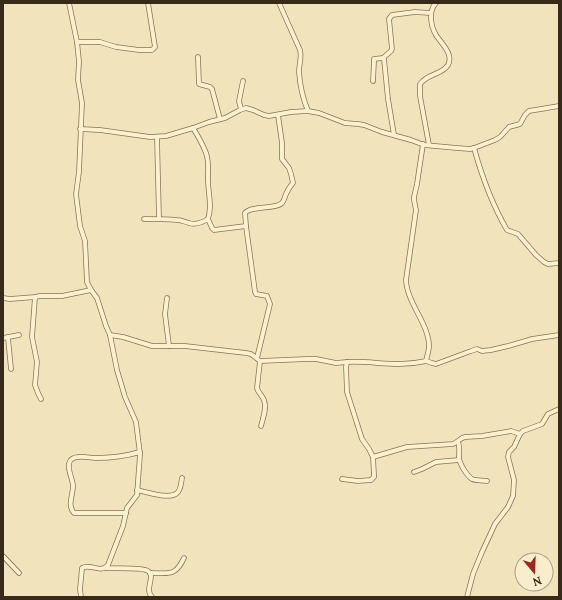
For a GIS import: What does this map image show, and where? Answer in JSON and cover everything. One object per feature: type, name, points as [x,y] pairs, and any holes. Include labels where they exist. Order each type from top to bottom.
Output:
[{"type":"street","points":[[69,3],[77,42],[78,80],[82,102],[79,172],[76,194],[80,226],[85,241],[87,282],[90,290],[97,298],[110,335],[117,370],[125,397],[136,422],[140,452],[136,495],[127,508],[123,526],[106,568]]},
{"type":"street","points":[[77,42],[100,42],[116,48],[152,50],[155,47],[148,3]]},
{"type":"street","points":[[279,3],[300,50],[301,59],[299,73],[303,96],[308,111]]},
{"type":"street","points":[[429,145],[420,96],[420,84],[426,78],[442,72],[449,61],[447,51],[433,29],[431,13],[436,3]]},
{"type":"street","points":[[373,81],[374,59],[384,58],[392,49],[390,17],[415,12],[431,13]]},
{"type":"street","points":[[198,57],[199,84],[207,85],[212,89],[220,119]]},
{"type":"street","points":[[384,58],[394,135]]},
{"type":"street","points":[[241,109],[239,101],[243,81]]},
{"type":"street","points":[[80,128],[157,137],[193,128],[229,116],[241,109],[246,108],[269,116],[308,111],[319,113],[345,123],[364,125],[423,144],[465,149],[474,148],[495,140],[502,135],[508,127],[520,124],[525,115],[530,111],[559,106]]},
{"type":"street","points":[[261,426],[265,403],[257,391],[259,359],[270,304],[267,296],[256,294],[255,292],[245,212],[246,210],[282,203],[287,191],[293,183],[289,168],[282,159],[282,143],[278,115]]},
{"type":"street","points":[[193,128],[202,143],[208,161],[210,195],[208,219],[212,228],[214,230],[246,226]]},
{"type":"street","points":[[157,137],[159,219]]},
{"type":"street","points":[[423,144],[414,197],[416,210],[406,286],[427,335],[429,351],[426,361]]},
{"type":"street","points":[[474,148],[481,173],[489,193],[507,230],[518,234],[544,262],[548,264],[559,263]]},
{"type":"street","points":[[144,219],[182,220],[194,224],[208,219]]},
{"type":"street","points":[[3,298],[10,299],[40,296],[62,296],[90,290]]},
{"type":"street","points":[[35,297],[32,337],[37,362],[35,385],[41,399]]},
{"type":"street","points":[[167,298],[165,314],[169,346]]},
{"type":"street","points":[[11,369],[5,338],[19,335]]},
{"type":"street","points":[[110,335],[123,337],[152,346],[185,346],[219,349],[251,354],[259,359],[316,359],[336,363],[357,361],[401,364],[426,361],[436,364],[477,349],[482,351],[491,350],[532,339],[559,335]]},
{"type":"street","points":[[342,479],[358,481],[371,480],[373,479],[374,475],[372,456],[362,439],[347,392],[347,362]]},
{"type":"street","points":[[467,597],[482,552],[495,524],[511,502],[514,480],[508,454],[514,447],[523,431],[542,424],[548,414],[559,409]]},
{"type":"street","points":[[372,456],[407,447],[453,444],[465,437],[482,436],[511,431],[520,434]]},
{"type":"street","points":[[458,442],[460,450],[459,460],[463,468],[472,479],[487,481]]},
{"type":"street","points":[[126,513],[74,513],[71,508],[73,485],[69,464],[72,459],[79,457],[96,458],[125,456],[140,452]]},
{"type":"street","points":[[414,472],[436,462],[459,460]]},
{"type":"street","points":[[137,490],[154,494],[174,495],[179,490],[182,478]]},
{"type":"street","points":[[3,556],[19,573]]},
{"type":"street","points":[[150,573],[166,573],[175,571],[178,569],[184,558]]},
{"type":"street","points":[[81,597],[80,589],[82,568],[86,566],[96,569],[146,569],[151,576],[149,592],[152,597]]}]
